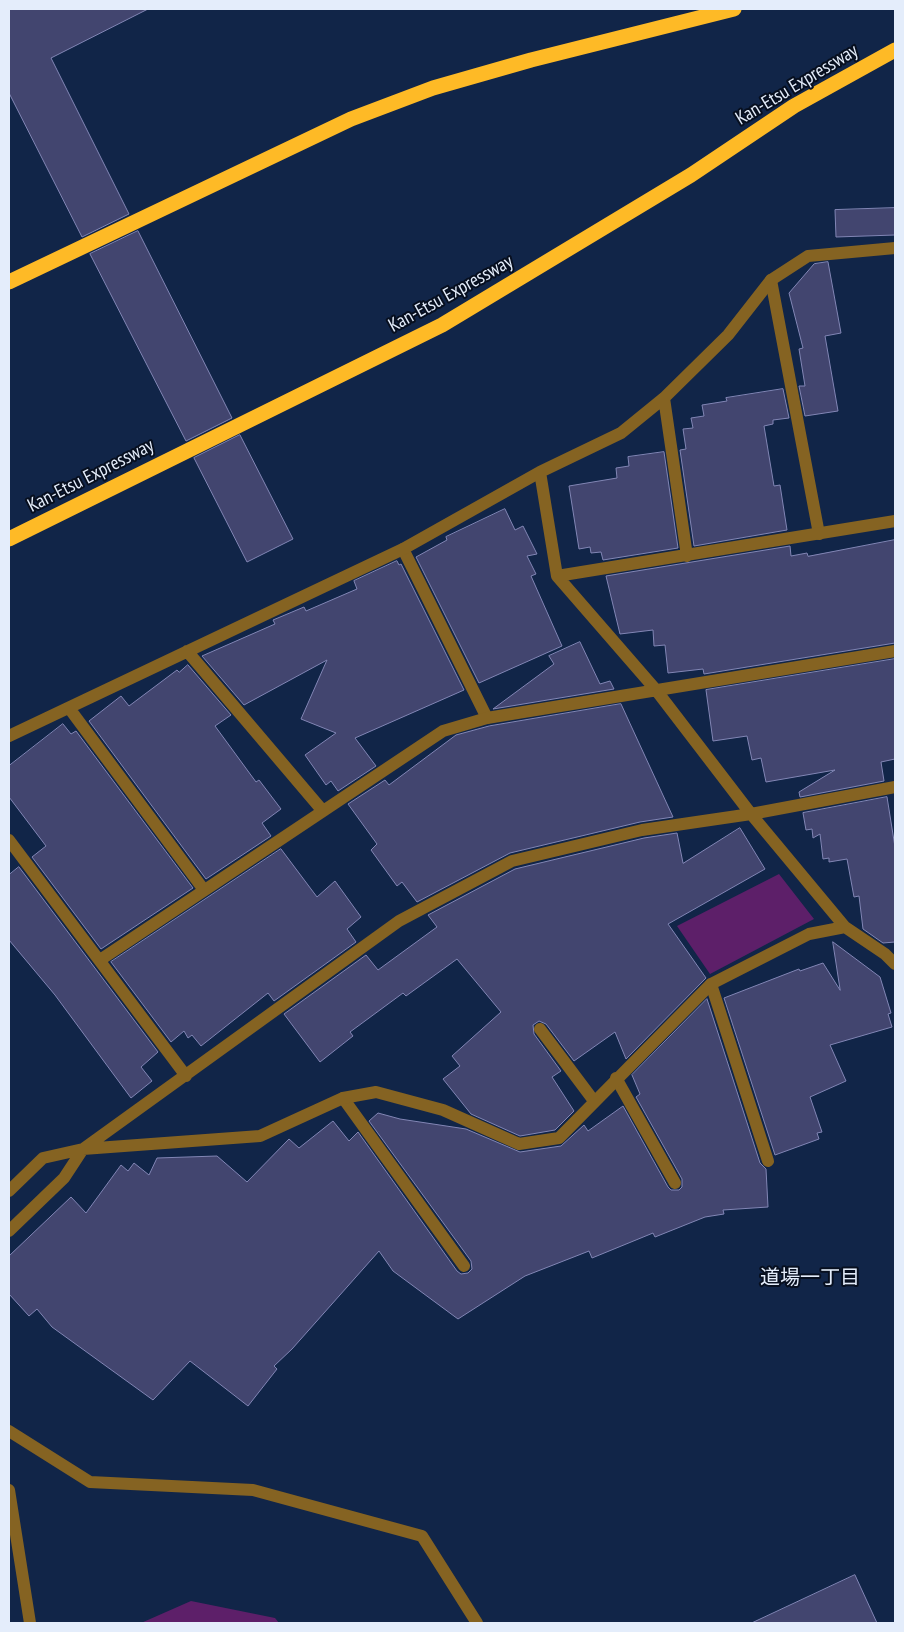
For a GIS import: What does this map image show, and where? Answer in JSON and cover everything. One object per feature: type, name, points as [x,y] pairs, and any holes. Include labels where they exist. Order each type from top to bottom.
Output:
[{"type":"highway","points":[[9,282],[104,234],[351,118],[433,88],[531,60],[734,9]]},
{"type":"highway","name":"Kan-Etsu Expressway","points":[[9,539],[442,325],[691,175],[794,106],[895,50]]},
{"type":"street","points":[[9,736],[403,549],[540,472],[621,433],[664,398],[728,335],[771,280],[808,256],[895,248]]},
{"type":"street","points":[[771,280],[819,534]]},
{"type":"street","points":[[664,398],[687,556]]},
{"type":"street","points":[[540,472],[557,576],[656,690],[751,814],[845,927],[885,954],[895,964]]},
{"type":"street","points":[[557,576],[895,521]]},
{"type":"street","points":[[403,549],[488,718]]},
{"type":"street","points":[[187,651],[322,810]]},
{"type":"street","points":[[100,960],[443,731],[488,718],[895,651]]},
{"type":"street","points":[[69,708],[204,890]]},
{"type":"street","points":[[9,1231],[64,1178],[83,1149],[399,921],[512,862],[642,830],[751,814],[895,787]]},
{"type":"street","points":[[9,840],[186,1076]]},
{"type":"street","points":[[9,1191],[42,1158],[83,1149],[260,1136],[343,1098],[376,1092],[443,1110],[519,1144],[560,1138],[616,1078],[711,984],[809,934],[845,927]]},
{"type":"street","points":[[711,984],[768,1161]]},
{"type":"street","points":[[540,1029],[594,1101]]},
{"type":"street","points":[[616,1078],[675,1183]]},
{"type":"street","points":[[343,1098],[464,1266]]},
{"type":"street","points":[[9,1431],[90,1482],[253,1490],[422,1536],[477,1623]]},
{"type":"street","points":[[9,1490],[30,1623]]},
{"type":"shaded area","points":[[779,874],[814,919],[710,974],[677,926]]},
{"type":"shaded area","points":[[191,1601],[275,1618],[279,1623],[141,1623]]},
{"type":"building","points":[[9,9],[148,9],[51,58],[129,214],[82,237],[9,93]]},
{"type":"building","points":[[895,208],[895,235],[836,237],[835,210]]},
{"type":"building","points":[[138,231],[232,418],[186,441],[90,254]]},
{"type":"building","points":[[828,262],[841,333],[825,336],[838,411],[805,416],[799,386],[805,386],[799,349],[803,348],[789,293],[814,264]]},
{"type":"building","points":[[783,389],[789,418],[773,420],[773,424],[764,426],[774,486],[780,485],[787,530],[694,546],[680,450],[686,449],[683,429],[693,428],[691,418],[704,416],[702,405],[727,401],[726,398]]},
{"type":"building","points":[[240,435],[293,539],[247,562],[194,458]]},
{"type":"building","points":[[664,452],[678,548],[603,560],[601,552],[591,553],[590,547],[579,549],[569,486],[617,478],[616,468],[629,466],[628,457]]},
{"type":"building","points":[[505,509],[515,530],[523,526],[537,554],[527,556],[536,574],[531,576],[562,646],[479,683],[416,557],[447,540],[446,537]]},
{"type":"building","points":[[895,540],[895,643],[704,674],[703,669],[668,673],[665,645],[654,646],[653,630],[620,634],[606,576],[790,546],[791,556],[807,553],[808,556]]},
{"type":"building","points":[[397,561],[399,565],[401,564],[464,690],[355,738],[376,766],[338,791],[331,781],[326,785],[305,755],[336,733],[301,719],[327,660],[244,705],[202,656],[275,624],[273,620],[304,607],[306,611],[357,589],[354,581]]},
{"type":"building","points":[[580,642],[600,684],[610,681],[614,689],[493,709],[554,664],[549,656]]},
{"type":"building","points":[[895,659],[895,759],[881,762],[884,781],[800,797],[799,792],[835,770],[766,782],[761,758],[752,760],[747,736],[713,741],[706,690]]},
{"type":"building","points":[[188,665],[231,715],[215,726],[256,782],[259,780],[281,809],[262,823],[271,836],[206,879],[89,721],[121,696],[129,706],[177,670],[179,672]]},
{"type":"building","points":[[621,704],[673,817],[640,822],[510,853],[417,902],[402,882],[397,886],[371,850],[377,844],[348,804],[385,780],[389,785],[456,735],[489,726]]},
{"type":"building","points":[[63,724],[71,734],[76,731],[193,888],[101,949],[32,857],[46,846],[9,797],[9,766]]},
{"type":"building","points":[[887,797],[895,847],[895,942],[883,943],[863,929],[859,896],[854,897],[847,859],[829,862],[829,858],[823,859],[820,834],[813,838],[812,829],[806,830],[803,813]]},
{"type":"building","points":[[740,828],[765,869],[668,924],[706,978],[626,1059],[615,1032],[574,1061],[546,1024],[539,1021],[533,1025],[534,1034],[561,1071],[552,1077],[574,1111],[555,1130],[520,1136],[471,1114],[443,1079],[460,1066],[452,1056],[501,1012],[457,959],[406,996],[403,993],[350,1032],[353,1036],[320,1062],[284,1014],[366,955],[378,970],[437,927],[428,915],[515,869],[644,838],[677,833],[683,863]]},
{"type":"building","points":[[281,849],[317,897],[335,881],[361,917],[347,929],[356,942],[274,1001],[268,993],[201,1046],[192,1035],[188,1038],[184,1031],[171,1042],[111,962]]},
{"type":"building","points":[[19,867],[158,1052],[141,1067],[152,1081],[131,1098],[55,995],[9,940],[9,875]]},
{"type":"building","points":[[833,942],[880,977],[891,1013],[888,1014],[892,1027],[830,1045],[846,1081],[810,1097],[822,1132],[817,1133],[819,1139],[775,1155],[724,998],[799,969],[800,971],[823,963],[840,990]]},
{"type":"building","points":[[707,999],[760,1163],[766,1169],[768,1207],[723,1210],[724,1214],[705,1217],[655,1237],[653,1233],[592,1258],[589,1251],[525,1276],[458,1319],[393,1271],[379,1251],[292,1349],[274,1366],[277,1369],[248,1406],[190,1361],[153,1400],[52,1327],[37,1309],[29,1316],[9,1294],[9,1256],[71,1197],[86,1213],[121,1165],[128,1171],[134,1163],[149,1175],[157,1158],[217,1156],[247,1182],[289,1139],[299,1148],[333,1121],[349,1141],[358,1132],[457,1271],[461,1274],[468,1273],[472,1269],[471,1261],[369,1121],[378,1113],[400,1119],[466,1129],[520,1152],[561,1146],[584,1125],[588,1131],[623,1106],[668,1187],[671,1190],[679,1190],[682,1187],[682,1179],[636,1097],[640,1094],[632,1075]]},
{"type":"building","points":[[855,1575],[877,1623],[752,1623]]},
{"type":"district","name":"道場一丁目","points":[[810,1278]]}]
